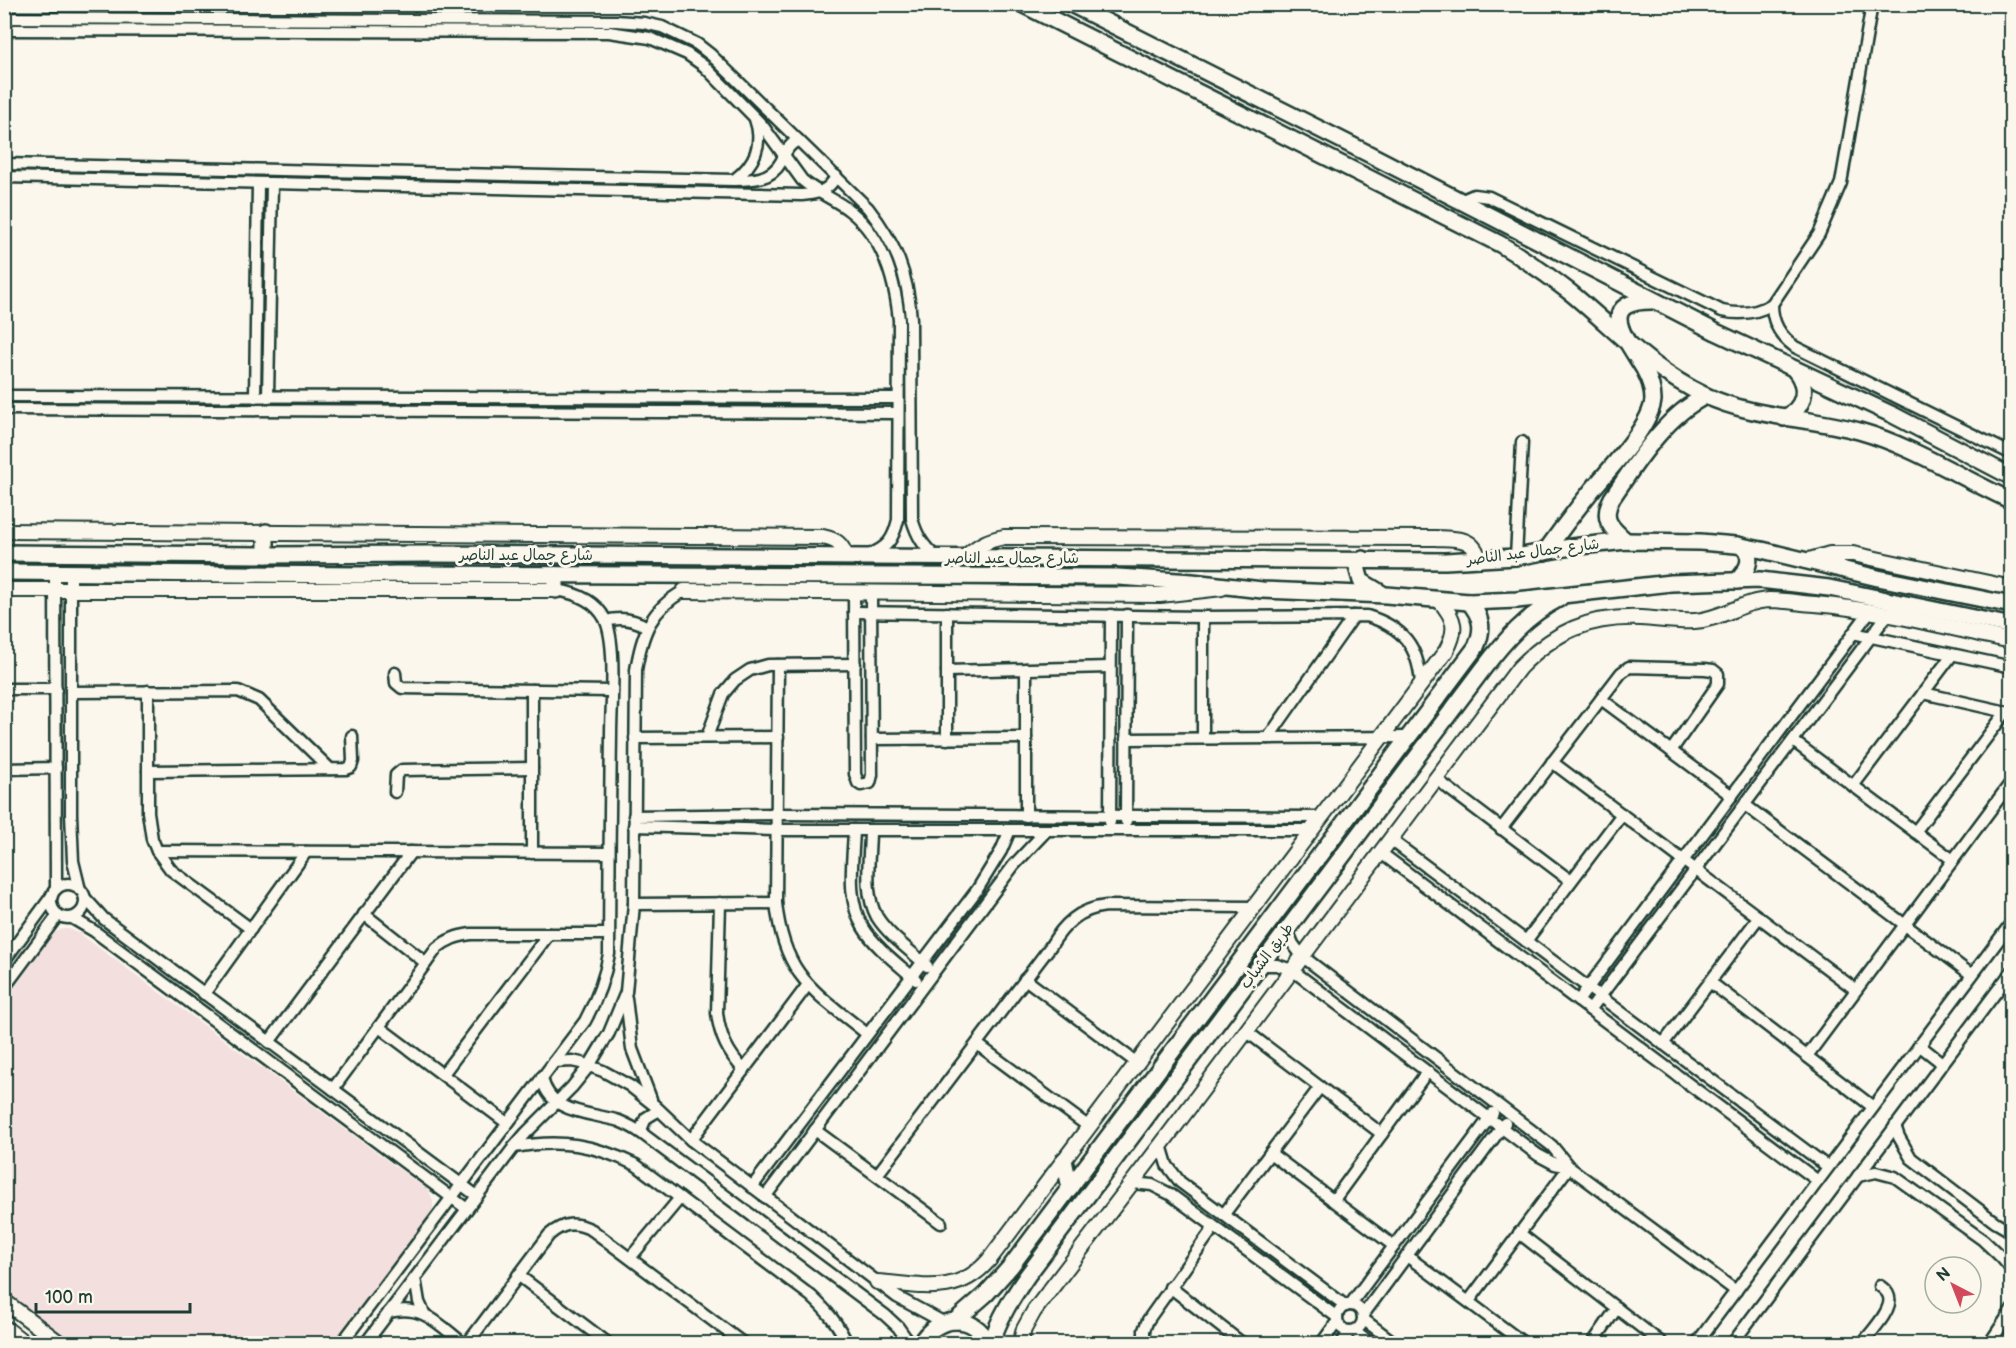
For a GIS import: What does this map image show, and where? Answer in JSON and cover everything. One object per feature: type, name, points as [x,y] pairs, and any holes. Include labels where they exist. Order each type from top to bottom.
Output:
[{"type":"main road","points":[[1022,4],[1500,244],[1557,282],[1667,375],[1706,396],[1731,405],[1784,418],[1834,425],[1882,438],[2012,501]]},
{"type":"main road","points":[[1071,4],[1716,332],[1885,411],[2012,477]]},
{"type":"main road","points":[[1545,552],[1632,440],[1649,414],[1653,400],[1651,385],[1620,327],[1621,313],[1625,307],[1637,301],[1657,301]]},
{"type":"main road","points":[[1784,418],[1792,414],[1803,401],[1804,384],[1794,369]]},
{"type":"main road","points":[[1626,541],[1613,530],[1609,523],[1607,514],[1612,498],[1670,422],[1686,407],[1706,396]]},
{"type":"main road","points":[[266,532],[266,555]]},
{"type":"main road","name":"شارع جمال عبد الناصر","points":[[4,553],[1479,560],[1626,541],[1663,540],[1736,545],[2012,605]]},
{"type":"main road","points":[[1736,545],[1744,547],[1749,557],[1747,569],[1737,581]]},
{"type":"main road","points":[[362,575],[363,554]]},
{"type":"main road","points":[[396,554],[396,574]]},
{"type":"main road","points":[[1364,559],[1358,567],[1361,581],[1364,585],[1386,595]]},
{"type":"main road","name":"شارع جمال عبد الناصر","points":[[4,572],[396,574],[556,583],[1118,577],[1164,579],[1296,593],[1386,595],[1469,602],[1517,600],[1671,583],[1779,582],[1829,588],[1992,629],[2012,626]]},
{"type":"main road","name":"طريق الشباب","points":[[990,1344],[1005,1308],[1022,1284],[1501,645],[1535,612],[1571,593]]},
{"type":"main road","name":"طريق الشباب","points":[[920,1344],[929,1331],[949,1322],[986,1294],[1011,1266],[1476,647],[1482,628],[1476,610],[1469,602]]},
{"type":"main road","points":[[1064,1160],[1070,1188]]},
{"type":"main road","points":[[949,1322],[970,1324],[977,1328],[990,1344]]},
{"type":"street","points":[[1460,201],[1474,195],[1489,197],[1722,311],[1748,314],[1765,309],[1772,304],[1819,234],[1841,183],[1872,4]]},
{"type":"street","points":[[4,18],[496,26],[609,32],[650,38],[687,54],[704,66],[754,116],[770,134],[795,172],[811,187],[841,205],[860,220],[874,237],[888,267],[897,298],[899,320],[898,520],[893,537],[882,550],[865,557]]},
{"type":"street","points":[[4,30],[496,26],[616,21],[644,23],[662,27],[680,35],[711,56],[836,176],[868,208],[883,227],[895,249],[904,271],[911,319],[912,519],[916,535],[936,557]]},
{"type":"street","points":[[734,180],[750,166],[755,157],[759,136],[754,116]]},
{"type":"street","points":[[4,164],[734,180],[759,179],[768,175],[781,162],[787,148],[798,140]]},
{"type":"street","points":[[207,169],[207,182]]},
{"type":"street","points":[[317,185],[318,171]]},
{"type":"street","points":[[4,177],[802,195],[820,192],[830,186],[836,176]]},
{"type":"street","points":[[255,396],[258,183]]},
{"type":"street","points":[[268,396],[272,184]]},
{"type":"street","points":[[1772,304],[1777,329],[1795,347],[2012,454]]},
{"type":"street","points":[[4,396],[898,398]]},
{"type":"street","points":[[207,396],[207,410]]},
{"type":"street","points":[[317,397],[318,411]]},
{"type":"street","points":[[744,398],[744,413]]},
{"type":"street","points":[[4,410],[898,413]]},
{"type":"street","points":[[1516,557],[1522,442]]},
{"type":"street","points":[[4,531],[823,537],[834,539],[842,546],[846,557]]},
{"type":"street","points":[[964,558],[977,545],[990,539],[1004,537],[1423,538],[1462,540],[1470,543],[1477,549],[1479,560]]},
{"type":"street","points":[[1806,561],[1830,554],[1853,554],[2012,588]]},
{"type":"street","points":[[63,572],[55,590],[56,768],[52,907],[58,915],[72,918],[94,931],[467,1209]]},
{"type":"street","points":[[63,572],[71,590],[72,846],[83,909],[72,918]]},
{"type":"street","points":[[4,590],[556,583],[568,592],[585,599],[599,611],[606,621],[611,653],[612,691],[609,934],[606,971],[594,1005],[585,1021],[340,1344]]},
{"type":"street","points":[[656,1107],[632,1049],[626,992],[634,904],[636,670],[647,627],[662,606],[684,583],[854,593],[1160,595],[1229,587]]},
{"type":"street","points":[[854,593],[855,779],[861,785],[870,783],[872,779],[871,593]]},
{"type":"street","points":[[1020,1344],[1024,1329],[1034,1311],[1519,668],[1535,651],[1575,627],[1597,620],[1620,618],[1701,621],[1742,605],[1770,600],[1870,611],[1992,629],[2012,641]]},
{"type":"street","points":[[877,1281],[945,1286],[970,1278],[989,1260],[1382,737],[1452,640],[1454,628],[1451,614],[1440,601]]},
{"type":"street","points":[[1578,1001],[1870,611]]},
{"type":"street","points":[[854,612],[1203,617],[1367,616],[1382,620],[1396,628],[1407,639],[1420,668],[1421,683]]},
{"type":"street","points":[[947,613],[947,739]]},
{"type":"street","points":[[1590,1010],[1888,614]]},
{"type":"street","points":[[1110,830],[1111,615]]},
{"type":"street","points":[[1126,830],[1127,615]]},
{"type":"street","points":[[1268,738],[1354,616]]},
{"type":"street","points":[[1203,617],[1203,738]]},
{"type":"street","points":[[606,621],[623,618],[647,627]]},
{"type":"street","points":[[1853,633],[2012,667]]},
{"type":"street","points":[[1853,786],[1952,655]]},
{"type":"street","points":[[707,737],[723,694],[735,680],[750,670],[768,665],[855,664]]},
{"type":"street","points":[[778,665],[776,903],[778,926],[784,947],[794,968],[807,986],[867,1034]]},
{"type":"street","points":[[947,671],[1110,667]]},
{"type":"street","points":[[1501,829],[1621,673],[1629,667],[1705,669],[1716,672],[1719,677],[1718,684],[1671,751]]},
{"type":"street","points":[[1026,669],[1026,816]]},
{"type":"street","points":[[395,673],[396,683],[402,688],[612,691]]},
{"type":"street","points":[[4,689],[56,688]]},
{"type":"street","points":[[71,692],[227,690],[249,694],[267,707],[330,769]]},
{"type":"street","points":[[532,690],[532,853]]},
{"type":"street","points":[[148,691],[149,825],[157,851],[171,870],[250,929]]},
{"type":"street","points":[[1915,832],[2009,713],[1923,693]]},
{"type":"street","points":[[1601,699],[1732,796]]},
{"type":"street","points":[[148,771],[346,769],[351,767],[353,761],[352,736]]},
{"type":"street","points":[[635,738],[778,736]]},
{"type":"street","points":[[1126,739],[1409,736]]},
{"type":"street","points":[[872,739],[1026,738]]},
{"type":"street","points":[[1793,741],[1953,860]]},
{"type":"street","points":[[1552,762],[1856,990]]},
{"type":"street","points":[[4,769],[56,768]]},
{"type":"street","points":[[395,792],[396,775],[402,770],[532,768]]},
{"type":"street","points":[[1436,779],[1571,881]]},
{"type":"street","points":[[1807,1056],[2012,781]]},
{"type":"street","points":[[1744,805],[1972,975]]},
{"type":"street","points":[[634,821],[777,814],[1321,817]]},
{"type":"street","points":[[1526,941],[1622,814]]},
{"type":"street","points":[[634,821],[777,830],[1311,830]]},
{"type":"street","points":[[854,830],[853,891],[856,914],[863,928],[873,940],[923,987]]},
{"type":"street","points":[[870,830],[869,883],[872,907],[884,927],[933,973]]},
{"type":"street","points":[[752,1187],[990,871],[1010,830]]},
{"type":"street","points":[[765,1197],[1014,865],[1047,830]]},
{"type":"street","points":[[1390,840],[1828,1167]]},
{"type":"street","points":[[157,851],[609,853]]},
{"type":"street","points":[[204,994],[306,852]]},
{"type":"street","points":[[269,1042],[411,852]]},
{"type":"street","points":[[1381,853],[1818,1181]]},
{"type":"street","points":[[4,961],[54,893],[61,886],[71,885],[104,919],[477,1196]]},
{"type":"street","points":[[720,903],[717,1013],[719,1028],[731,1056],[744,1070]]},
{"type":"street","points":[[634,904],[776,903]]},
{"type":"street","points":[[877,1175],[1058,934],[1073,918],[1094,907],[1254,907]]},
{"type":"street","points":[[364,914],[426,963]]},
{"type":"street","points":[[4,988],[58,915]]},
{"type":"street","points":[[1663,1044],[1759,917]]},
{"type":"street","points":[[1696,1344],[2012,922]]},
{"type":"street","points":[[1287,929],[1293,944],[1302,956],[1552,1146],[1569,1167],[1736,1291]]},
{"type":"street","points":[[333,1089],[437,948],[447,940],[458,935],[471,934],[609,934]]},
{"type":"street","points":[[443,1074],[549,934]]},
{"type":"street","points":[[1261,965],[1277,964],[1292,970],[1543,1158],[1569,1167]]},
{"type":"street","points":[[1732,1344],[2012,971]]},
{"type":"street","points":[[1026,979],[1137,1063]]},
{"type":"street","points":[[1710,982],[1873,1107]]},
{"type":"street","points":[[2002,984],[2012,991]]},
{"type":"street","points":[[691,1140],[807,986]]},
{"type":"street","points":[[365,1344],[514,1147],[589,1066],[609,1033],[626,992]]},
{"type":"street","points":[[379,1027],[507,1123]]},
{"type":"street","points":[[1246,1031],[1382,1134]]},
{"type":"street","points":[[977,1044],[1089,1127]]},
{"type":"street","points":[[1919,1045],[1942,1063]]},
{"type":"street","points":[[554,1062],[572,1060],[617,1078],[656,1107],[691,1140],[897,1297],[949,1322]]},
{"type":"street","points":[[1333,1201],[1427,1072]]},
{"type":"street","points":[[542,1077],[546,1092],[557,1103],[583,1114],[621,1122],[640,1132],[885,1315],[898,1327],[910,1344]]},
{"type":"street","points":[[1224,1214],[1320,1087]]},
{"type":"street","points":[[1321,1344],[1337,1320],[1340,1310],[1348,1305],[1394,1246],[1499,1106]]},
{"type":"street","points":[[640,1132],[646,1118],[656,1107]]},
{"type":"street","points":[[1341,1344],[1352,1331],[1362,1324],[1363,1317],[1511,1115]]},
{"type":"street","points":[[1895,1126],[1911,1158],[1995,1222],[2012,1232]]},
{"type":"street","points":[[815,1130],[941,1223]]},
{"type":"street","points":[[514,1147],[538,1143],[589,1146],[636,1165],[811,1296],[829,1312],[847,1344]]},
{"type":"street","points":[[1161,1145],[1163,1155],[1173,1174],[1348,1305],[1358,1308],[1363,1317],[1396,1344]]},
{"type":"street","points":[[1270,1153],[1394,1246]]},
{"type":"street","points":[[1469,1302],[1569,1167]]},
{"type":"street","points":[[1857,1176],[1876,1172],[1895,1177],[1983,1240],[2012,1270]]},
{"type":"street","points":[[1132,1183],[1152,1185],[1161,1189],[1337,1320],[1342,1329],[1352,1331],[1371,1344]]},
{"type":"street","points":[[630,1258],[680,1198]]},
{"type":"street","points":[[389,1312],[401,1309],[424,1313],[466,1344],[549,1235],[558,1227],[569,1223],[581,1224],[744,1344]]},
{"type":"street","points":[[1144,1344],[1144,1330],[1148,1320],[1214,1227]]},
{"type":"street","points":[[1520,1233],[1664,1344]]},
{"type":"street","points":[[1407,1256],[1525,1344]]},
{"type":"street","points":[[518,1275],[609,1344]]},
{"type":"street","points":[[415,1278],[417,1296],[424,1313]]},
{"type":"street","points":[[1863,1344],[1890,1304],[1889,1295],[1880,1286]]},
{"type":"street","points":[[1170,1287],[1228,1339],[1243,1344]]},
{"type":"street","points":[[4,1301],[61,1344]]},
{"type":"street","points":[[1592,1344],[1617,1308]]},
{"type":"street","points":[[1989,1344],[2012,1310]]},
{"type":"street","points":[[4,1327],[26,1344]]},
{"type":"shaded area","points":[[63,929],[79,933],[429,1191],[433,1200],[433,1209],[428,1218],[332,1343],[71,1343],[5,1293],[5,1001],[53,933]]}]
